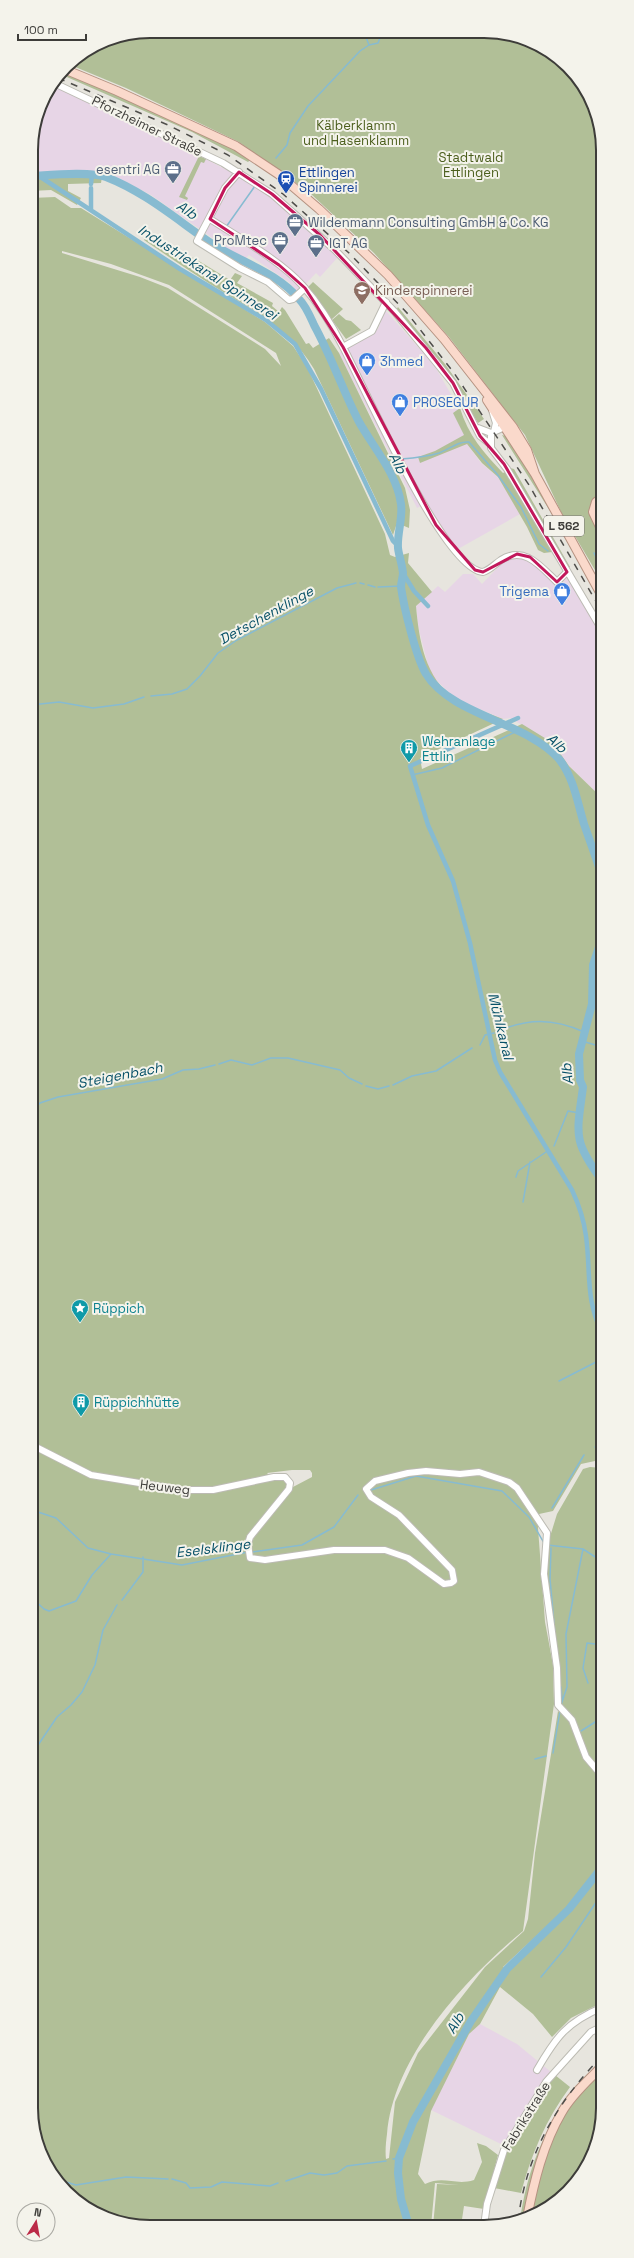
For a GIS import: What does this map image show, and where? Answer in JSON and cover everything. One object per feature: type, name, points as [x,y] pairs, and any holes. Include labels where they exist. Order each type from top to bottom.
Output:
[{"type":"main road","name":"L 562","points":[[71,71],[212,134],[258,159],[319,209],[388,275],[444,339],[507,426],[596,585]]},
{"type":"main road","name":"L 562","points":[[483,391],[492,409],[507,426]]},
{"type":"main road","points":[[596,502],[593,512],[596,518]]},
{"type":"main road","points":[[529,2210],[540,2164],[562,2111],[574,2095],[596,2072]]},
{"type":"street","name":"Pforzheimer Straße","points":[[59,85],[125,115],[239,172],[272,194],[320,235],[386,302],[453,383],[478,428],[480,436],[490,444],[507,469],[596,618]]},
{"type":"street","points":[[239,172],[225,188],[210,219],[197,241],[240,268],[268,282],[289,300],[293,299],[303,289]]},
{"type":"street","points":[[210,219],[279,266],[322,310],[343,347],[396,453],[433,521],[475,570],[483,572],[508,557],[518,554],[526,555],[535,561],[556,582],[567,572]]},
{"type":"street","points":[[343,347],[372,331],[386,302]]},
{"type":"street","points":[[490,444],[492,432],[496,423],[492,409]]},
{"type":"street","points":[[478,428],[492,432],[507,426]]},
{"type":"street","name":"Heuweg","points":[[38,1448],[90,1475],[135,1484],[182,1490],[213,1490],[282,1476],[289,1480],[290,1486],[248,1541],[248,1552],[250,1558],[258,1560],[334,1550],[384,1550],[408,1558],[436,1580],[444,1584],[451,1583],[454,1580],[452,1570],[399,1515],[371,1497],[366,1490],[375,1481],[408,1473],[426,1471],[460,1474],[479,1472],[509,1482],[517,1488],[540,1520],[547,1533],[545,1581],[557,1668],[558,1705],[572,1720],[586,1757],[596,1768]]},
{"type":"street","name":"Fabrikstraße","points":[[537,2070],[552,2043],[563,2030],[581,2017],[596,2010]]},
{"type":"street","name":"Fabrikstraße","points":[[485,2220],[487,2204],[504,2150],[546,2082],[591,2032],[596,2030]]},
{"type":"highlighted area","points":[[239,172],[272,194],[320,235],[426,348],[453,383],[480,436],[504,464],[567,572],[557,582],[530,557],[517,554],[483,572],[475,570],[464,559],[436,525],[343,347],[305,288],[279,265],[210,219],[225,188]]},
{"type":"shaded area","points":[[58,87],[155,133],[256,185],[338,257],[320,277],[316,273],[298,292],[289,282],[249,255],[244,260],[151,195],[104,172],[38,173],[38,142],[42,121],[46,107]]},
{"type":"shaded area","points":[[385,310],[434,365],[459,408],[466,430],[467,444],[481,463],[498,477],[520,514],[458,549],[440,528],[427,503],[417,508],[339,353],[378,329]]},
{"type":"shaded area","points":[[517,558],[529,560],[557,586],[568,578],[596,620],[596,792],[569,766],[553,743],[510,718],[503,719],[456,699],[435,679],[429,669],[418,626],[416,606],[438,586],[445,592],[463,574],[473,574],[482,584],[504,561]]},
{"type":"shaded area","points":[[480,2024],[517,2044],[551,2072],[505,2146],[431,2110],[469,2034]]},
{"type":"green space","name":"Stadtwald Ettlingen","points":[[484,38],[506,40],[527,46],[552,61],[568,76],[584,100],[590,114],[594,128],[596,150],[596,572],[562,514],[525,435],[449,337],[374,253],[310,193],[239,142],[126,88],[75,67],[100,50],[114,44],[135,39]]},
{"type":"green space","points":[[68,74],[223,144],[251,159],[248,162],[192,132],[66,77]]},
{"type":"green space","points":[[199,156],[206,159],[204,163],[201,162],[185,196],[188,198],[187,200],[179,197]]},
{"type":"green space","points":[[102,177],[101,183],[68,184],[68,191],[81,198],[77,205],[51,190],[38,191],[38,178]]},
{"type":"green space","points":[[55,197],[71,208],[81,208],[265,322],[293,346],[307,367],[385,534],[390,555],[395,557],[409,553],[408,563],[432,592],[416,606],[419,632],[425,657],[430,669],[445,690],[455,699],[472,708],[503,719],[420,758],[422,769],[522,724],[553,743],[569,766],[596,792],[596,1461],[581,1464],[553,1511],[539,1514],[538,1528],[545,1622],[553,1665],[554,1704],[523,1931],[478,1972],[456,1996],[417,2049],[403,2077],[392,2105],[387,2137],[386,2159],[389,2158],[395,2102],[418,2053],[485,1967],[524,1931],[528,1919],[535,1853],[558,1711],[571,1725],[583,1753],[596,1772],[596,2006],[571,2018],[552,2037],[533,2014],[500,1987],[480,2024],[469,2034],[431,2111],[418,2174],[425,2184],[438,2180],[467,2182],[474,2180],[482,2162],[477,2143],[486,2146],[498,2155],[484,2209],[464,2206],[462,2220],[434,2220],[437,2184],[459,2185],[435,2183],[432,2220],[150,2220],[128,2218],[114,2214],[94,2205],[71,2187],[61,2176],[50,2158],[44,2144],[39,2123],[38,198]],"holes":[[[62,251],[111,264],[169,285],[276,353],[281,366],[265,349],[168,288],[140,277],[62,253]],[[292,1470],[310,1470],[312,1477],[293,1487],[257,1531],[251,1544],[238,1545],[247,1538],[289,1485],[283,1479],[273,1479],[267,1473]],[[549,1924],[553,1926],[509,1970],[503,1967]]]},
{"type":"green space","points":[[145,238],[164,250],[174,251],[175,254],[188,260],[190,257],[194,258],[230,280],[235,273],[242,276],[237,283],[273,303],[272,306],[279,312],[282,307],[306,344],[309,343],[313,348],[329,338],[339,353],[405,488],[410,510],[409,528],[397,523],[393,535],[314,369],[293,342],[268,320],[144,240]]},
{"type":"green space","points":[[313,282],[343,309],[331,320],[308,287]]},
{"type":"green space","points":[[398,307],[445,364],[484,419],[478,423],[442,364],[396,310]]},
{"type":"green space","points":[[339,314],[346,320],[351,321],[361,330],[346,339],[332,320]]},
{"type":"green space","points":[[460,408],[467,427],[477,443],[503,473],[507,471],[552,552],[544,553],[538,550],[527,527],[498,477],[482,463],[467,444],[420,463],[418,457],[435,451],[464,435],[453,413]]},
{"type":"green space","points":[[502,435],[506,436],[559,521],[557,522]]},
{"type":"green space","points":[[510,468],[514,469],[570,567],[567,569]]},
{"type":"green space","points":[[596,1468],[596,1766],[589,1758],[576,1723],[561,1703],[547,1572],[549,1540],[557,1514],[583,1469]]},
{"type":"green space","points":[[596,2065],[596,2069],[571,2095]]},
{"type":"green space","points":[[555,2075],[570,2087],[561,2099],[540,2138],[521,2193],[494,2188],[504,2157],[549,2080]]},
{"type":"green space","points":[[596,2078],[596,2116],[588,2151],[568,2182],[552,2197],[534,2208],[540,2174],[549,2147],[568,2110]]},
{"type":"green space","points":[[571,2095],[562,2107],[564,2102]]},
{"type":"green space","points":[[562,2107],[527,2211],[521,2214],[530,2173],[547,2132]]},
{"type":"waterway","points":[[366,38],[369,45]]},
{"type":"waterway","points":[[276,158],[287,145],[290,133],[308,106],[360,51],[369,45],[378,43],[380,38]]},
{"type":"waterway","name":"Alb","points":[[38,176],[90,174],[106,177],[120,183],[147,198],[222,250],[269,274],[290,290],[301,302],[308,311],[326,348],[358,420],[395,481],[401,504],[401,521],[398,542],[398,551],[403,573],[401,587],[411,632],[418,656],[426,674],[438,688],[453,700],[471,710],[528,736],[545,746],[559,759],[572,782],[596,859]]},
{"type":"waterway","name":"Alb","points":[[91,184],[92,175]]},
{"type":"waterway","name":"Industriekanal Spinnerei","points":[[39,176],[180,269],[266,320],[295,344],[321,389],[393,541],[398,546]]},
{"type":"waterway","points":[[226,227],[255,186]]},
{"type":"waterway","points":[[91,188],[91,209]]},
{"type":"waterway","name":"Alb","points":[[212,244],[215,239]]},
{"type":"waterway","points":[[401,459],[434,454],[458,444],[469,442],[497,474],[521,507],[539,544],[548,551]]},
{"type":"waterway","points":[[385,463],[393,461]]},
{"type":"waterway","points":[[594,553],[596,557]]},
{"type":"waterway","name":"Industriekanal Spinnerei","points":[[403,573],[414,591],[428,606]]},
{"type":"waterway","name":"Detschenklinge","points":[[151,696],[172,694],[187,689],[200,676],[218,653],[237,640],[337,588],[356,583]]},
{"type":"waterway","points":[[360,583],[364,584]]},
{"type":"waterway","points":[[368,585],[375,587]]},
{"type":"waterway","points":[[378,587],[401,586]]},
{"type":"waterway","points":[[38,704],[59,702],[93,708],[124,704],[144,697]]},
{"type":"waterway","name":"Mühlkanal","points":[[518,718],[410,766],[428,825],[453,881],[470,943],[495,1060],[500,1072],[572,1190],[579,1207],[586,1236],[591,1297],[596,1317]]},
{"type":"waterway","points":[[412,775],[442,768],[517,731]]},
{"type":"waterway","name":"Alb","points":[[596,956],[593,965],[592,1004],[579,1054],[580,1080],[583,1087],[578,1126],[581,1146],[596,1172]]},
{"type":"waterway","points":[[496,1032],[508,1027],[530,1022],[551,1022],[562,1024],[584,1032]]},
{"type":"waterway","points":[[480,1045],[485,1035],[494,1033]]},
{"type":"waterway","points":[[582,1041],[596,1045]]},
{"type":"waterway","name":"Steigenbach","points":[[393,1085],[412,1076],[436,1071],[472,1048]]},
{"type":"waterway","name":"Steigenbach","points":[[219,1064],[231,1060],[252,1065],[271,1058],[288,1058],[340,1070],[349,1078],[362,1084]]},
{"type":"waterway","name":"Steigenbach","points":[[38,1105],[58,1097],[162,1079],[183,1070],[199,1069],[215,1065]]},
{"type":"waterway","name":"Steigenbach","points":[[366,1086],[378,1089],[389,1086]]},
{"type":"waterway","points":[[554,1146],[568,1111],[579,1113]]},
{"type":"waterway","points":[[516,1177],[518,1171],[546,1152]]},
{"type":"waterway","points":[[523,1202],[530,1162]]},
{"type":"waterway","points":[[559,1381],[596,1362]]},
{"type":"waterway","points":[[552,1508],[584,1455]]},
{"type":"waterway","name":"Eselsklinge","points":[[371,1490],[416,1476],[502,1491],[529,1517],[544,1543]]},
{"type":"waterway","name":"Eselsklinge","points":[[252,1552],[302,1545],[334,1527],[358,1495]]},
{"type":"waterway","points":[[38,1512],[56,1518],[88,1548],[111,1554]]},
{"type":"waterway","name":"Eselsklinge","points":[[547,1545],[583,1549],[596,1557]]},
{"type":"waterway","points":[[551,1548],[550,1579],[555,1634]]},
{"type":"waterway","points":[[561,1705],[567,1687],[566,1634],[583,1549]]},
{"type":"waterway","name":"Eselsklinge","points":[[38,1604],[49,1611],[76,1601],[92,1575],[111,1554],[182,1565],[248,1552]]},
{"type":"waterway","points":[[122,1600],[143,1572],[143,1557]]},
{"type":"waterway","points":[[38,1745],[57,1717],[71,1705],[82,1692],[95,1665],[103,1630],[117,1605]]},
{"type":"waterway","points":[[588,1683],[583,1668],[587,1643],[596,1644]]},
{"type":"waterway","points":[[561,1687],[562,1699]]},
{"type":"waterway","points":[[553,1753],[560,1711]]},
{"type":"waterway","points":[[581,1731],[596,1721]]},
{"type":"waterway","points":[[535,1759],[546,1756]]},
{"type":"waterway","name":"Alb","points":[[407,2220],[401,2199],[398,2173],[399,2158],[413,2122],[471,2021],[507,1969],[569,1909],[596,1875]]},
{"type":"waterway","points":[[541,1977],[566,1947],[596,1902]]},
{"type":"waterway","name":"Alb","points":[[393,2159],[399,2158]]},
{"type":"waterway","points":[[286,2181],[310,2173],[324,2175],[337,2173],[347,2166],[386,2161]]},
{"type":"waterway","points":[[67,2182],[76,2185],[126,2177],[168,2179]]},
{"type":"waterway","points":[[172,2179],[186,2183],[190,2188],[211,2187],[222,2182],[270,2186],[278,2183]]},
{"type":"railway","points":[[63,80],[168,125],[228,155],[283,194],[349,253],[408,314],[454,373],[529,485],[596,602]]},
{"type":"railway","points":[[519,2214],[528,2173],[546,2130],[571,2091],[596,2062]]},
{"type":"place","name":"esentri AG","points":[[173,184]]},
{"type":"place","name":"Ettlingen Spinnerei","points":[[286,194]]},
{"type":"place","name":"Wildenmann Consulting GmbH & Co. KG","points":[[295,237]]},
{"type":"place","name":"ProMtec","points":[[280,255]]},
{"type":"place","name":"IGT AG","points":[[316,258]]},
{"type":"place","name":"Kinderspinnerei","points":[[362,305]]},
{"type":"place","name":"3hmed","points":[[367,376]]},
{"type":"place","name":"PROSEGUR","points":[[400,417]]},
{"type":"place","name":"Trigema","points":[[562,606]]},
{"type":"place","name":"Wehranlage Ettlin","points":[[409,763]]},
{"type":"place","name":"Rüppich","points":[[80,1323]]},
{"type":"place","name":"Rüppichhütte","points":[[81,1417]]},
{"type":"park label","name":"Kälberklamm und Hasenklamm","points":[[356,132]]}]
